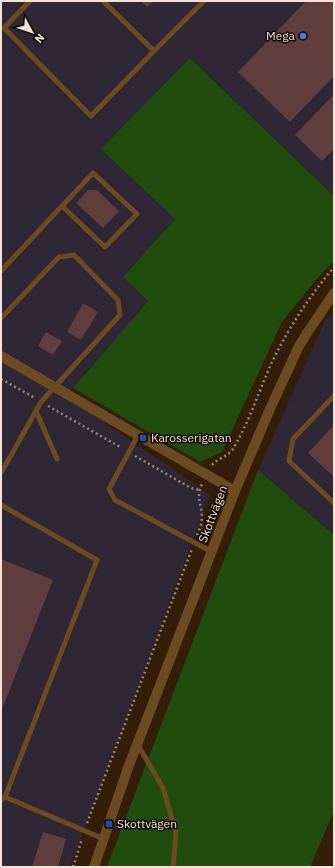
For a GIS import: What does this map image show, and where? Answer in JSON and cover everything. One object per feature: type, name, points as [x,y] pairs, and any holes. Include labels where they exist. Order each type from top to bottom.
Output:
[{"type":"street","name":"Skottvägen","points":[[94,867],[137,744],[235,491],[298,348],[334,293]]},
{"type":"street","points":[[1,356],[235,491]]},
{"type":"lane","points":[[30,1],[4,28],[91,116],[204,1]]},
{"type":"lane","points":[[103,1],[154,51]]},
{"type":"lane","points":[[1,271],[62,206],[93,173],[137,214],[105,248],[62,206]]},
{"type":"lane","points":[[1,318],[60,257],[74,256],[118,300],[120,315],[41,402],[1,473]]},
{"type":"lane","points":[[334,396],[293,439],[290,461],[334,503]]},
{"type":"lane","points":[[36,411],[57,459]]},
{"type":"lane","points":[[138,435],[109,489],[115,500],[212,552]]},
{"type":"lane","points":[[1,505],[97,560],[3,798],[104,839]]},
{"type":"lane","points":[[137,744],[163,788],[176,833],[173,867]]},
{"type":"path","points":[[73,867],[85,831],[201,527],[202,517],[198,497],[199,490],[211,465],[227,456],[233,450],[272,363],[291,326],[312,294],[334,267]]},
{"type":"path","points":[[1,379],[191,488],[199,490]]},
{"type":"shaded area","points":[[1,1],[334,1],[334,196],[190,58],[175,219],[123,277],[148,301],[66,396],[210,495],[70,867],[1,867]]},
{"type":"shaded area","points":[[334,311],[334,535],[258,470],[325,321]]},
{"type":"green space","points":[[190,58],[334,196],[334,261],[320,275],[282,322],[222,452],[200,462],[73,388],[148,301],[123,277],[175,219],[101,149]]},
{"type":"green space","points":[[258,470],[334,535],[334,811],[310,867],[107,867]]},
{"type":"building","points":[[141,1],[153,1],[147,7]]},
{"type":"building","name":"Mega","points":[[306,1],[334,1],[334,76],[290,122],[238,72]]},
{"type":"building","points":[[334,94],[334,149],[322,161],[295,135]]},
{"type":"building","points":[[88,190],[97,190],[119,211],[103,228],[76,203]]},
{"type":"building","points":[[83,303],[98,312],[81,340],[67,332]]},
{"type":"building","points":[[46,332],[62,341],[53,355],[38,346]]},
{"type":"building","points":[[334,425],[334,477],[308,453]]},
{"type":"building","points":[[1,559],[53,580],[1,712]]},
{"type":"building","points":[[43,832],[66,839],[58,867],[32,867]]},
{"type":"place","name":"Mega","points":[[303,36]]},
{"type":"place","name":"Karosserigatan","points":[[143,438]]},
{"type":"place","name":"Skottvägen","points":[[109,824]]}]
